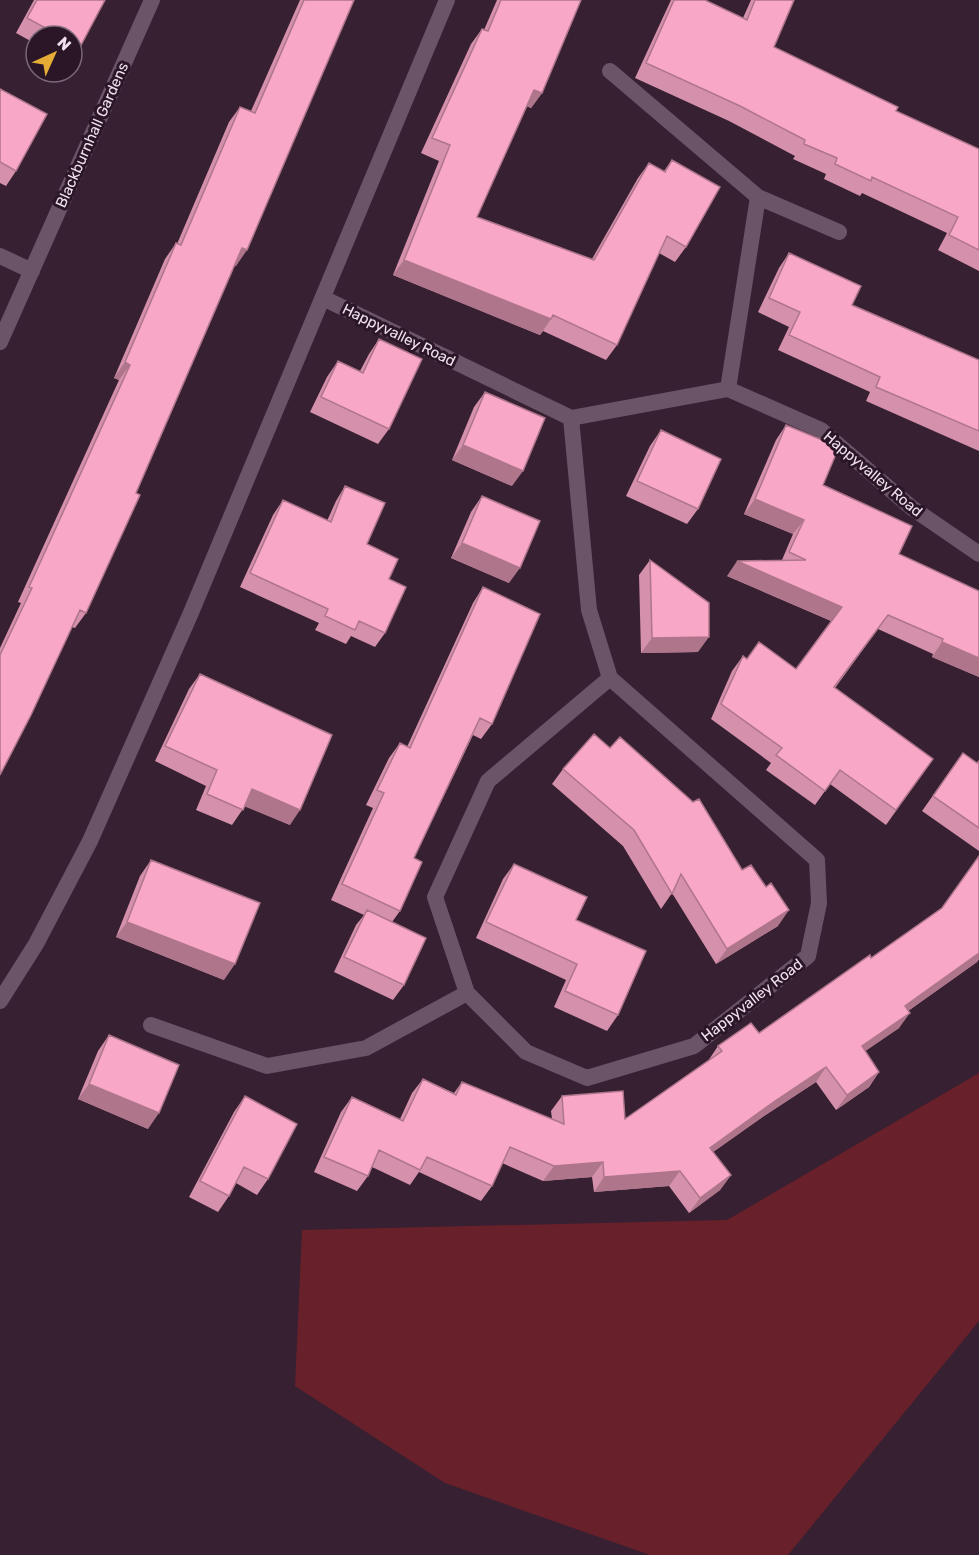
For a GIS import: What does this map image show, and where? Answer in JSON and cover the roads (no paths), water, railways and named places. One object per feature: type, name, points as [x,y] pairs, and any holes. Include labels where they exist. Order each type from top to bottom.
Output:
[{"type":"street","name":"Blackburnhall Gardens","points":[[0,342],[152,0]]},
{"type":"street","points":[[0,1001],[36,944],[90,841],[190,615],[447,0]]},
{"type":"street","points":[[610,71],[758,197],[839,232]]},
{"type":"street","points":[[610,678],[590,610],[571,418],[728,389],[758,197]]},
{"type":"street","points":[[0,256],[32,271]]},
{"type":"street","name":"Happyvalley Road","points":[[323,298],[571,418]]},
{"type":"street","name":"Happyvalley Road","points":[[728,389],[822,430],[912,508],[979,554]]},
{"type":"street","name":"Happyvalley Road","points":[[610,678],[817,860],[819,903],[808,956],[694,1046],[587,1078],[526,1052],[467,993],[435,897],[488,781],[610,678]]},
{"type":"street","points":[[151,1025],[267,1066],[366,1048],[467,993]]}]
